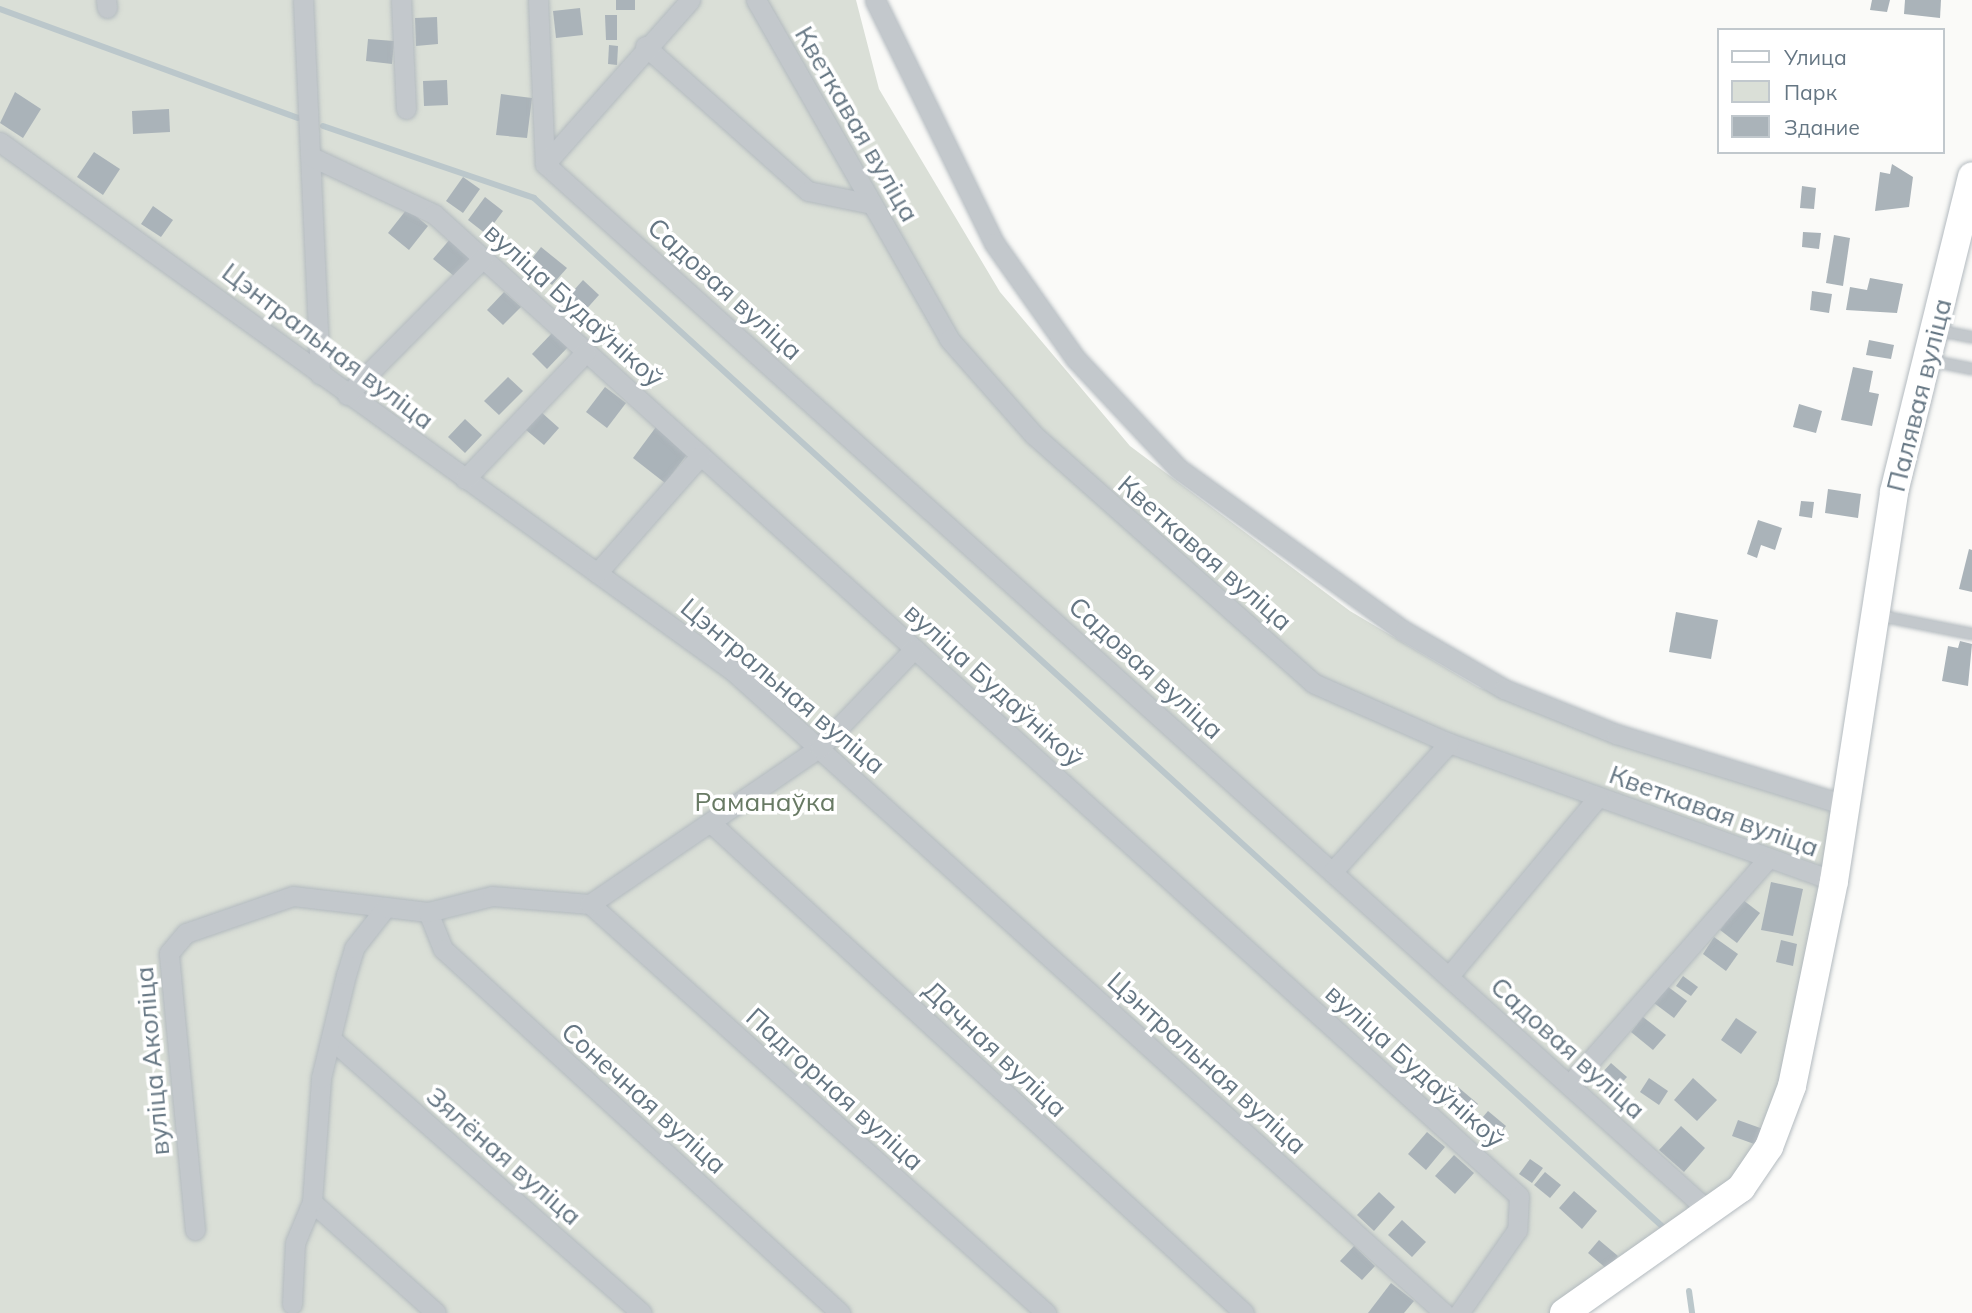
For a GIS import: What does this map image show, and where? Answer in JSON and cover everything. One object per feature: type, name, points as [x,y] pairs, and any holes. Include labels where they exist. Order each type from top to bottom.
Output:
[{"type":"main road","name":"Палявая вуліца","points":[[1564,1313],[1711,1213],[1741,1188],[1769,1147],[1792,1086],[1834,881],[1842,804],[1873,615],[1927,360],[1972,176]]},
{"type":"street","points":[[303,0],[320,375]]},
{"type":"street","points":[[401,0],[406,109]]},
{"type":"street","points":[[538,0],[545,164]]},
{"type":"street","points":[[545,164],[645,46],[690,0]]},
{"type":"street","name":"Кветкавая вуліца","points":[[756,0],[950,339],[1034,435],[1313,683],[1449,743],[1766,861],[1834,881]]},
{"type":"street","points":[[875,0],[993,243],[1074,358],[1179,469],[1404,631],[1504,689],[1616,734],[1842,804]]},
{"type":"street","points":[[645,46],[808,191],[872,204]]},
{"type":"street","name":"Цэнтральная вуліца","points":[[0,142],[733,671],[1444,1313]]},
{"type":"street","name":"вуліца Будаўнікоў","points":[[312,157],[434,214],[1519,1196],[1517,1230],[1460,1313]]},
{"type":"street","name":"Садовая вуліца","points":[[545,164],[1711,1213]]},
{"type":"street","points":[[347,394],[483,258]]},
{"type":"street","points":[[465,479],[586,352]]},
{"type":"street","points":[[597,573],[701,455]]},
{"type":"street","points":[[428,912],[492,896],[590,904],[820,747],[914,649]]},
{"type":"street","points":[[1333,871],[1449,743]]},
{"type":"street","points":[[1449,976],[1598,797]]},
{"type":"street","name":"Дачная вуліца","points":[[711,823],[1244,1313]]},
{"type":"street","points":[[1569,1085],[1766,861]]},
{"type":"street","name":"вуліца Аколіца","points":[[195,1230],[169,953],[186,933],[292,896],[428,912]]},
{"type":"street","name":"Падгорная вуліца","points":[[590,904],[1046,1313]]},
{"type":"street","points":[[292,1304],[295,1243],[312,1202],[321,1078],[354,948],[386,907]]},
{"type":"street","name":"Сонечная вуліца","points":[[428,912],[443,949],[840,1313]]},
{"type":"street","name":"Зялёная вуліца","points":[[331,1039],[642,1313]]},
{"type":"street","points":[[312,1202],[436,1313]]},
{"type":"lane","points":[[1934,330],[1972,337]]},
{"type":"lane","points":[[1927,360],[1972,369]]},
{"type":"lane","points":[[1873,615],[1972,634]]},
{"type":"green space","name":"Раманаўка","points":[[0,0],[856,0],[879,89],[1000,292],[1130,446],[1350,611],[1478,687],[1716,774],[1842,804],[1792,1086],[1741,1188],[1560,1313],[0,1313]]},
{"type":"building","points":[[616,0],[635,0],[635,10],[616,10]]},
{"type":"building","points":[[1872,0],[1890,0],[1887,12],[1870,10]]},
{"type":"building","points":[[1905,0],[1941,0],[1940,18],[1904,14]]},
{"type":"building","points":[[580,8],[583,35],[556,38],[553,11]]},
{"type":"building","points":[[605,15],[617,15],[617,40],[606,40]]},
{"type":"building","points":[[437,17],[438,44],[416,46],[415,18]]},
{"type":"building","points":[[368,39],[394,41],[392,64],[366,61]]},
{"type":"building","points":[[609,45],[618,46],[617,65],[608,64]]},
{"type":"building","points":[[447,80],[448,105],[424,106],[423,81]]},
{"type":"building","points":[[15,92],[41,109],[23,138],[0,123]]},
{"type":"building","points":[[501,94],[532,98],[527,138],[496,135]]},
{"type":"building","points":[[169,109],[170,132],[133,134],[132,111]]},
{"type":"building","points":[[94,152],[120,169],[103,195],[77,177]]},
{"type":"building","points":[[1892,164],[1913,177],[1909,207],[1875,211],[1880,172],[1890,174]]},
{"type":"building","points":[[463,177],[480,189],[463,213],[446,201]]},
{"type":"building","points":[[1802,186],[1816,188],[1814,209],[1800,208]]},
{"type":"building","points":[[485,197],[503,211],[486,234],[468,220]]},
{"type":"building","points":[[153,206],[173,220],[161,237],[141,224]]},
{"type":"building","points":[[407,209],[428,226],[409,250],[388,233]]},
{"type":"building","points":[[1803,232],[1821,233],[1819,249],[1802,247]]},
{"type":"building","points":[[1834,235],[1850,238],[1843,286],[1826,283]]},
{"type":"building","points":[[451,238],[472,256],[454,276],[433,259]]},
{"type":"building","points":[[541,247],[567,268],[552,285],[527,265]]},
{"type":"building","points":[[1870,278],[1903,284],[1897,313],[1846,310],[1850,287],[1867,290]]},
{"type":"building","points":[[583,280],[599,295],[582,314],[566,299]]},
{"type":"building","points":[[1812,291],[1832,294],[1829,313],[1810,310]]},
{"type":"building","points":[[504,292],[521,307],[503,325],[487,310]]},
{"type":"building","points":[[553,332],[568,347],[547,369],[532,354]]},
{"type":"building","points":[[1869,340],[1894,345],[1891,359],[1866,355]]},
{"type":"building","points":[[1853,367],[1873,371],[1869,392],[1879,394],[1872,426],[1841,420]]},
{"type":"building","points":[[508,377],[523,391],[499,415],[484,401]]},
{"type":"building","points":[[605,387],[626,403],[607,428],[586,412]]},
{"type":"building","points":[[1799,404],[1822,411],[1816,433],[1793,427]]},
{"type":"building","points":[[541,412],[559,428],[544,445],[526,430]]},
{"type":"building","points":[[465,419],[482,435],[465,453],[448,437]]},
{"type":"building","points":[[656,427],[689,452],[665,483],[633,458]]},
{"type":"building","points":[[1828,489],[1861,494],[1858,518],[1825,513]]},
{"type":"building","points":[[1801,501],[1814,502],[1812,518],[1799,516]]},
{"type":"building","points":[[1758,520],[1782,528],[1775,550],[1761,545],[1757,558],[1747,554]]},
{"type":"building","points":[[1969,549],[1972,550],[1972,592],[1959,589]]},
{"type":"building","points":[[1676,612],[1718,620],[1711,659],[1669,652]]},
{"type":"building","points":[[1960,641],[1972,644],[1968,686],[1942,681],[1948,646],[1958,648]]},
{"type":"building","points":[[1771,882],[1803,889],[1793,936],[1761,930]]},
{"type":"building","points":[[1743,900],[1760,913],[1737,943],[1720,930]]},
{"type":"building","points":[[1714,937],[1738,954],[1726,971],[1703,954]]},
{"type":"building","points":[[1781,940],[1797,944],[1793,966],[1776,962]]},
{"type":"building","points":[[1683,976],[1698,987],[1691,996],[1676,986]]},
{"type":"building","points":[[1667,986],[1687,1001],[1674,1018],[1654,1003]]},
{"type":"building","points":[[1643,1017],[1666,1035],[1653,1050],[1631,1032]]},
{"type":"building","points":[[1736,1018],[1757,1032],[1741,1054],[1721,1040]]},
{"type":"building","points":[[1611,1063],[1627,1077],[1608,1098],[1592,1084]]},
{"type":"building","points":[[1649,1078],[1668,1091],[1659,1105],[1640,1092]]},
{"type":"building","points":[[1693,1078],[1717,1100],[1697,1121],[1674,1100]]},
{"type":"building","points":[[1458,1087],[1478,1104],[1463,1120],[1444,1104]]},
{"type":"building","points":[[1488,1111],[1506,1126],[1490,1146],[1471,1131]]},
{"type":"building","points":[[1738,1120],[1763,1129],[1757,1145],[1732,1136]]},
{"type":"building","points":[[1681,1126],[1705,1148],[1684,1172],[1659,1150]]},
{"type":"building","points":[[1427,1132],[1445,1147],[1426,1170],[1408,1154]]},
{"type":"building","points":[[1454,1155],[1474,1173],[1455,1194],[1435,1176]]},
{"type":"building","points":[[1530,1159],[1543,1168],[1532,1183],[1519,1174]]},
{"type":"building","points":[[1545,1172],[1561,1185],[1550,1198],[1534,1185]]},
{"type":"building","points":[[1574,1191],[1597,1211],[1582,1229],[1559,1208]]},
{"type":"building","points":[[1379,1192],[1395,1207],[1374,1231],[1357,1215]]},
{"type":"building","points":[[1402,1220],[1426,1242],[1412,1257],[1388,1235]]},
{"type":"building","points":[[1599,1240],[1618,1256],[1607,1269],[1588,1253]]},
{"type":"building","points":[[1354,1246],[1375,1266],[1362,1280],[1340,1261]]},
{"type":"building","points":[[1391,1283],[1414,1301],[1404,1313],[1368,1313]]},
{"type":"waterway","points":[[0,9],[298,118]]},
{"type":"waterway","points":[[323,126],[534,198],[1666,1230]]},
{"type":"waterway","points":[[1689,1291],[1692,1313]]}]
